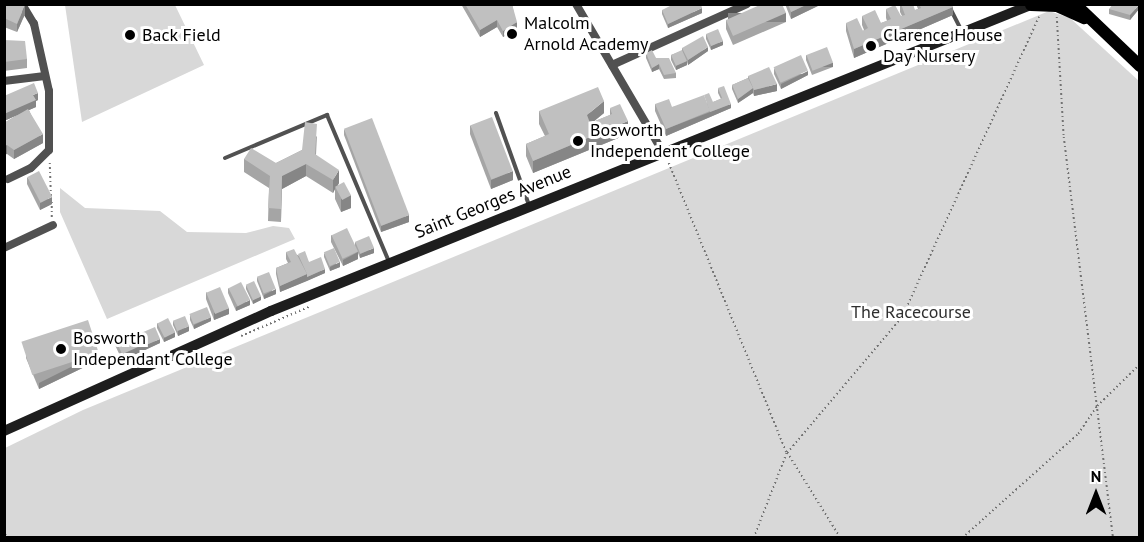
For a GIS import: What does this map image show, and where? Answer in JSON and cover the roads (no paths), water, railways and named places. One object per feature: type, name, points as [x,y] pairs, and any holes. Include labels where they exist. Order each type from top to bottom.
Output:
[{"type":"main road","points":[[1075,4],[1140,66]]},
{"type":"main road","points":[[1029,7],[1057,6],[1096,25]]},
{"type":"street","points":[[8,179],[31,168],[49,150],[45,76],[32,17],[22,4]]},
{"type":"street","points":[[576,4],[665,157]]},
{"type":"street","points":[[612,65],[734,7],[747,4]]},
{"type":"street","name":"Saint Georges Avenue","points":[[4,431],[101,383],[529,205],[665,157],[961,31],[1029,7]]},
{"type":"street","points":[[4,81],[45,76]]},
{"type":"street","points":[[4,248],[53,225]]},
{"type":"lane","points":[[948,4],[961,31]]},
{"type":"lane","points":[[496,113],[529,205]]},
{"type":"lane","points":[[225,158],[327,115],[389,263]]},
{"type":"place","name":"Malcolm Arnold Academy","points":[[512,34]]},
{"type":"place","name":"Back Field","points":[[130,35]]},
{"type":"place","name":"Clarence House Day Nursery","points":[[871,46]]},
{"type":"place","name":"Bosworth Independent College","points":[[578,141]]},
{"type":"place","name":"Bosworth Independant College","points":[[61,349]]},
{"type":"park label","name":"The Racecourse","points":[[911,312]]}]
